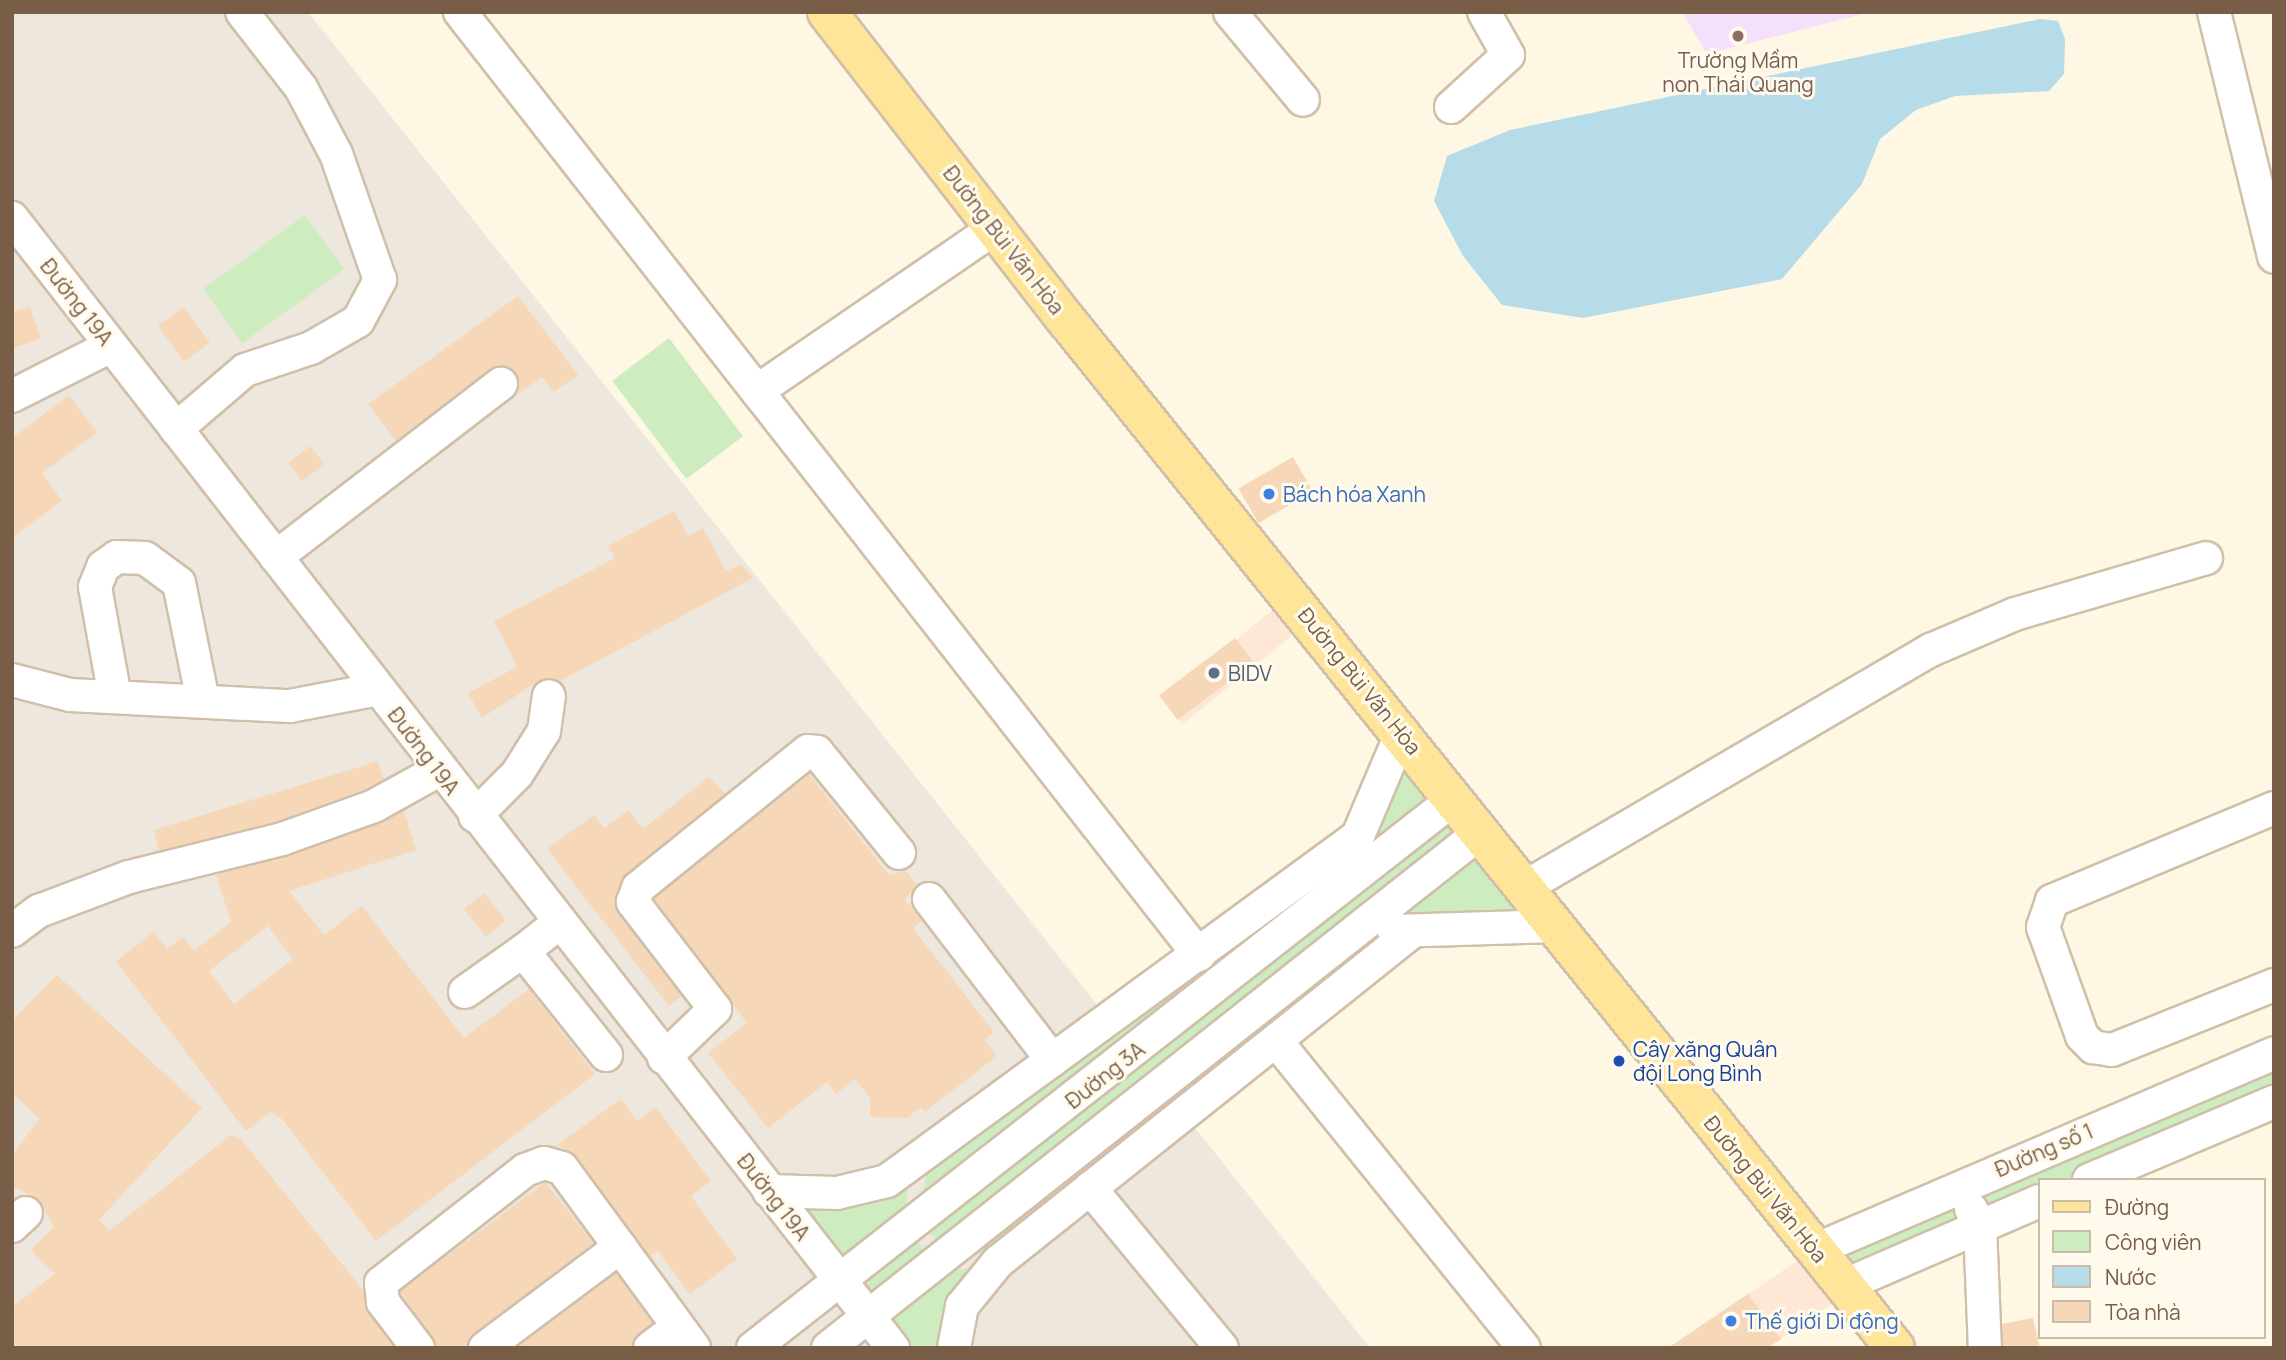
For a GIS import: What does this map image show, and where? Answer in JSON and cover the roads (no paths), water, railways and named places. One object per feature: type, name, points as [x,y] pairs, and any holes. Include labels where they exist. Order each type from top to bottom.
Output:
[{"type":"main road","name":"Đường Bùi Văn Hòa","points":[[827,12],[995,228],[1895,1348]]},
{"type":"street","points":[[176,429],[246,370],[311,348],[358,321],[380,280],[336,154],[301,88],[243,12]]},
{"type":"street","points":[[460,12],[1199,955]]},
{"type":"street","points":[[1230,12],[1303,100]]},
{"type":"street","points":[[1451,107],[1506,59],[1508,50],[1484,12]]},
{"type":"street","points":[[2214,12],[2274,257]]},
{"type":"street","name":"Đường 19A","points":[[12,218],[664,1058],[839,1281],[871,1316]]},
{"type":"street","points":[[757,391],[995,228]]},
{"type":"street","points":[[12,396],[111,346]]},
{"type":"street","points":[[276,556],[501,384]]},
{"type":"street","points":[[114,697],[95,587],[103,567],[117,557],[145,558],[179,583],[203,701]]},
{"type":"street","points":[[1525,887],[1931,650],[2015,614],[2206,558]]},
{"type":"street","points":[[12,680],[34,691],[321,705],[377,690]]},
{"type":"street","points":[[475,816],[517,775],[544,731],[549,696]]},
{"type":"street","points":[[1331,900],[1402,732]]},
{"type":"street","points":[[664,1058],[715,1009],[633,902],[638,888],[808,751],[817,752],[899,853]]},
{"type":"street","points":[[12,932],[39,911],[129,877],[282,839],[374,806],[439,770]]},
{"type":"street","name":"Đường 3A","points":[[753,1348],[1331,900],[1455,798]]},
{"type":"street","points":[[2274,808],[2052,901],[2043,928],[2082,1036],[2093,1047],[2112,1049],[2274,985]]},
{"type":"street","name":"Đường 3A","points":[[828,1348],[943,1261],[1481,832]]},
{"type":"street","name":"Đường 3A","points":[[769,1191],[837,1193],[887,1181],[1357,837]]},
{"type":"street","points":[[929,899],[1052,1060]]},
{"type":"street","points":[[465,992],[559,923]]},
{"type":"street","points":[[1358,932],[1556,926]]},
{"type":"street","points":[[954,1348],[962,1306],[998,1262],[1413,931]]},
{"type":"street","points":[[523,951],[606,1055]]},
{"type":"street","points":[[1277,1042],[1524,1348]]},
{"type":"street","name":"Đường số 1","points":[[1815,1250],[1959,1185],[2274,1053]]},
{"type":"street","points":[[2094,1178],[2274,1102]]},
{"type":"street","points":[[922,1157],[914,1225],[943,1261],[998,1262]]},
{"type":"street","points":[[418,1348],[383,1302],[381,1283],[525,1170],[544,1163],[562,1168],[686,1338],[650,1348]]},
{"type":"street","points":[[1959,1185],[1980,1226],[1985,1348]]},
{"type":"street","points":[[1090,1188],[1222,1348]]},
{"type":"street","points":[[1843,1286],[2038,1201]]},
{"type":"street","points":[[485,1348],[620,1247]]},
{"type":"street","points":[[871,1316],[893,1348]]},
{"type":"water","points":[[2040,19],[2058,21],[2065,39],[2064,74],[2049,91],[1955,96],[1916,110],[1880,139],[1862,184],[1782,279],[1583,318],[1502,305],[1463,256],[1434,201],[1447,156],[1510,130]]},
{"type":"place","name":"Trường Mầm non Thái Quang","points":[[1738,36]]},
{"type":"place","name":"Bách hóa Xanh","points":[[1269,494]]},
{"type":"place","name":"BIDV","points":[[1214,673]]},
{"type":"place","name":"Cây xăng Quân đội Long Bình","points":[[1619,1061]]},
{"type":"place","name":"Thế giới Di động","points":[[1731,1321]]}]
